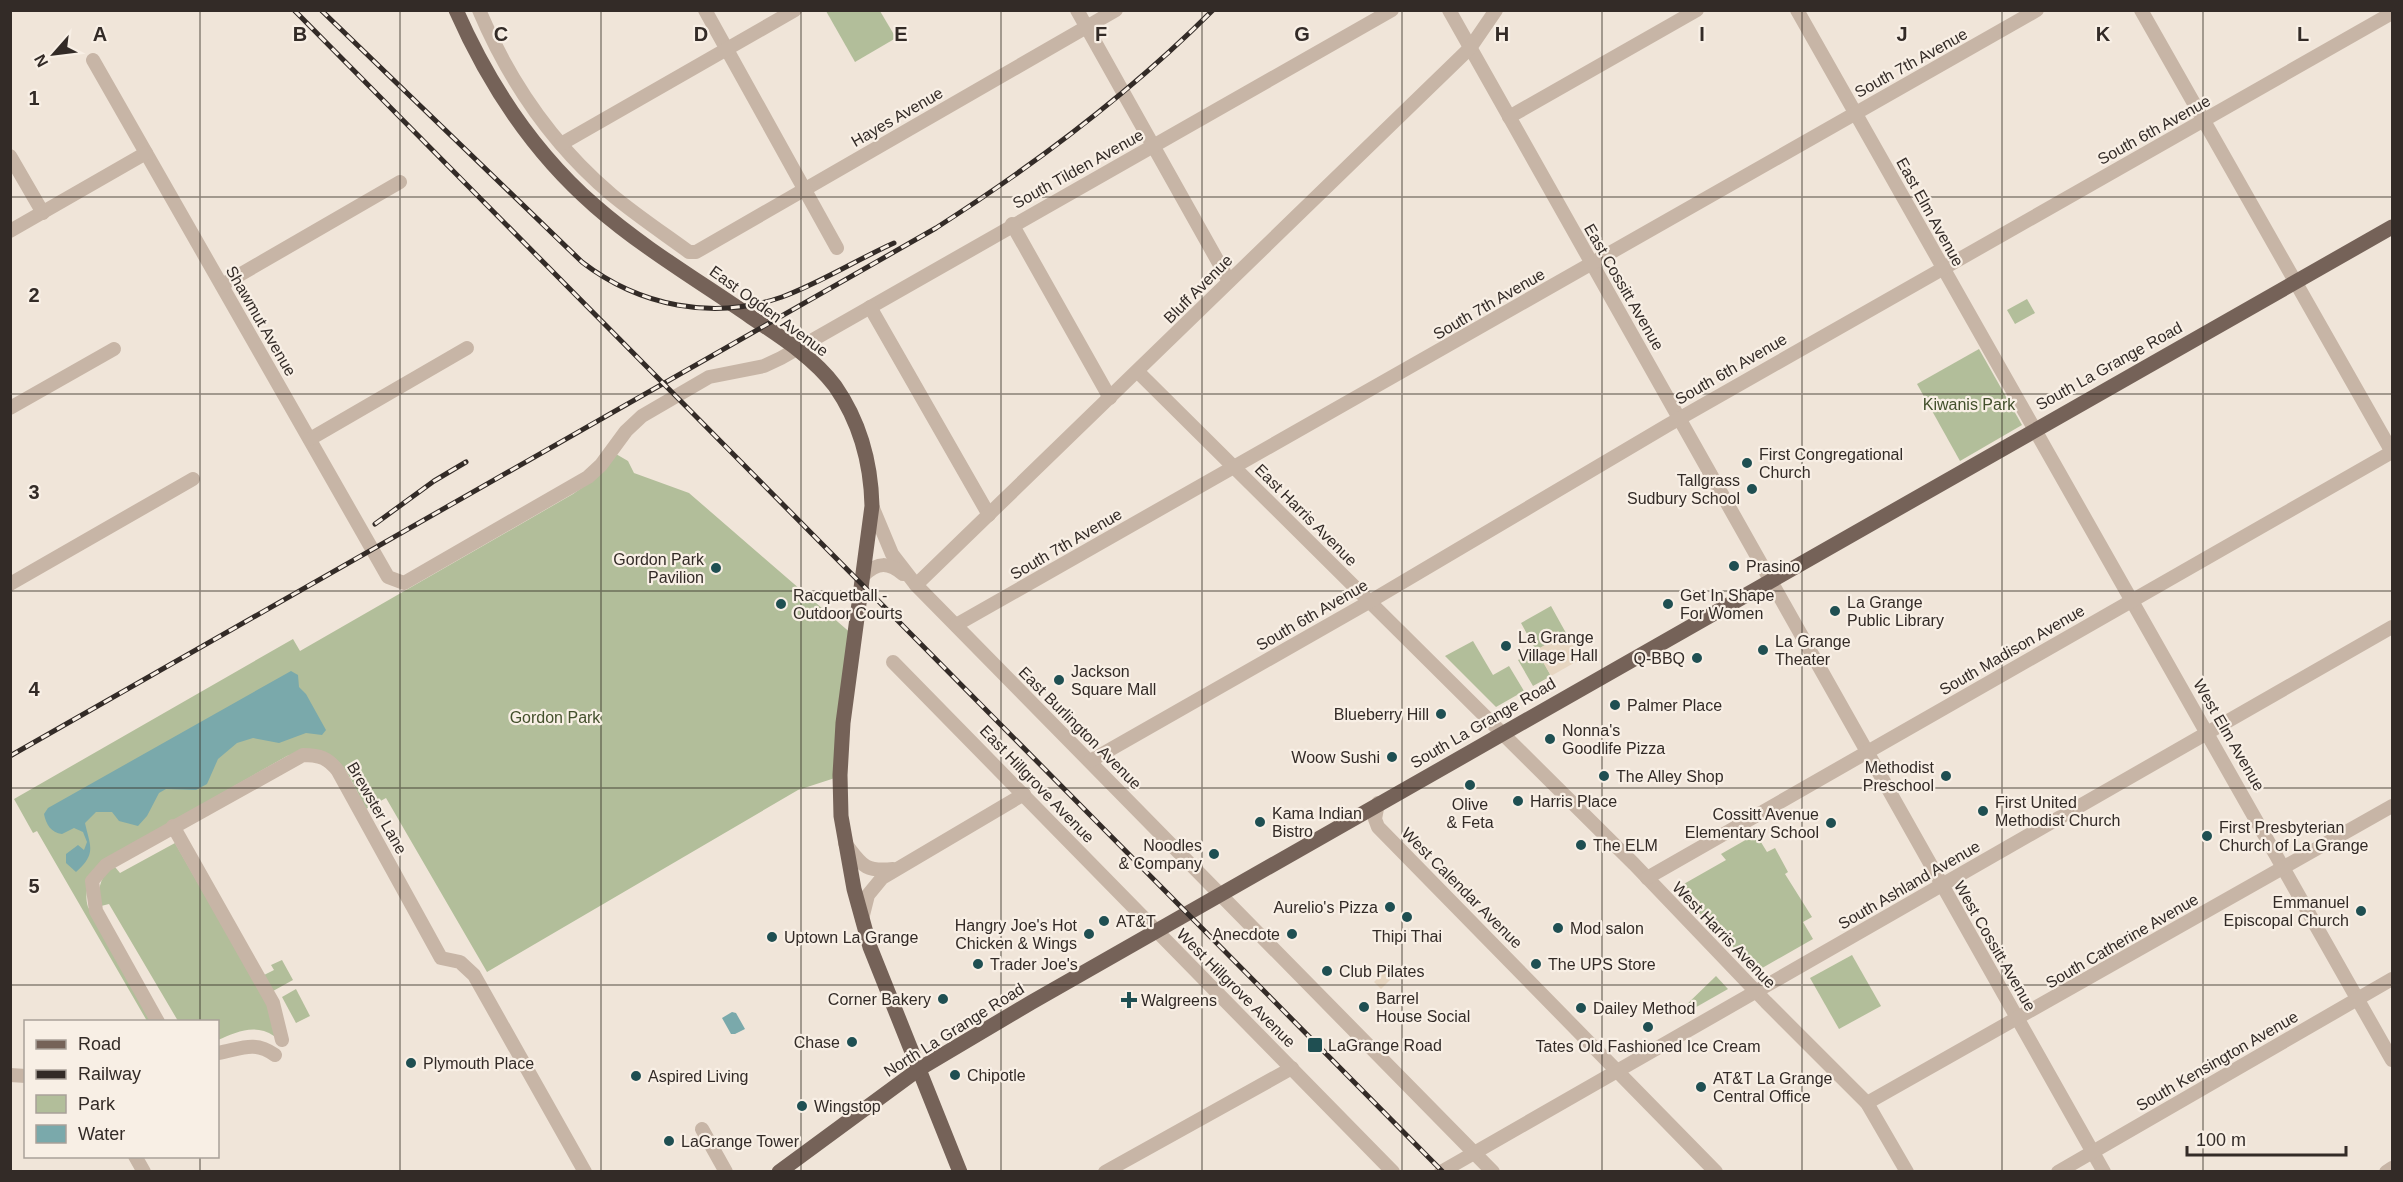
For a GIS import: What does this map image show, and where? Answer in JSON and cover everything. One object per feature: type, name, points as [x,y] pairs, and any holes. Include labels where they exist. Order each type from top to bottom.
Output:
[{"type":"main road","name":"East Ogden Avenue","points":[[461,20],[508,108],[566,179],[622,228],[774,332],[818,367],[835,386],[861,437],[870,470],[872,506],[842,734],[840,795],[845,843],[862,919],[874,957],[960,1172]]},
{"type":"main road","name":"South La Grange Road","points":[[1155,930],[2392,227]]},
{"type":"main road","name":"North La Grange Road","points":[[779,1172],[919,1070],[1155,930]]},
{"type":"street","points":[[461,20],[474,10]]},
{"type":"street","points":[[479,10],[508,71],[561,144],[795,10]]},
{"type":"street","points":[[705,10],[837,248]]},
{"type":"street","points":[[1077,10],[1229,281]]},
{"type":"street","name":"Hayes Avenue","points":[[561,144],[619,201],[689,252],[696,252],[1116,10]]},
{"type":"street","name":"South Tilden Avenue","points":[[410,581],[581,482],[601,465],[634,422],[687,389],[717,374],[764,366],[781,358],[1012,224],[1392,10]]},
{"type":"street","name":"East Cossitt Avenue","points":[[1449,10],[1770,580]]},
{"type":"street","name":"Bluff Avenue","points":[[916,585],[1470,48],[1496,10]]},
{"type":"street","points":[[1509,117],[1697,10]]},
{"type":"street","name":"East Elm Avenue","points":[[1797,10],[2035,428]]},
{"type":"street","name":"South 7th Avenue","points":[[956,625],[2037,10]]},
{"type":"street","points":[[2141,10],[2392,452]]},
{"type":"street","name":"South 6th Avenue","points":[[1090,761],[1369,602],[1680,418],[2392,13]]},
{"type":"street","name":"Shawmut Avenue","points":[[93,60],[388,577],[399,583],[410,581]]},
{"type":"street","points":[[10,231],[146,153]]},
{"type":"street","points":[[10,156],[43,213]]},
{"type":"street","points":[[222,285],[400,183]]},
{"type":"street","points":[[1012,224],[1110,398]]},
{"type":"street","points":[[870,307],[989,515]]},
{"type":"street","points":[[310,439],[467,348]]},
{"type":"street","points":[[10,408],[114,349]]},
{"type":"street","name":"East Harris Avenue","points":[[1138,372],[1500,734]]},
{"type":"street","name":"West Elm Avenue","points":[[2035,428],[2392,1060]]},
{"type":"street","name":"South Madison Avenue","points":[[1647,878],[2392,452]]},
{"type":"street","points":[[10,584],[194,479]]},
{"type":"street","name":"East Burlington Avenue","points":[[872,506],[892,554],[916,585]]},
{"type":"street","name":"East Burlington Avenue","points":[[864,575],[874,566],[884,564],[894,567],[916,585],[1493,1172]]},
{"type":"street","name":"West Cossitt Avenue","points":[[1770,580],[2104,1172]]},
{"type":"street","name":"South Ashland Avenue","points":[[1441,1172],[2392,627]]},
{"type":"street","name":"East Hillgrove Avenue","points":[[893,662],[1155,930]]},
{"type":"street","name":"West Harris Avenue","points":[[1500,734],[1647,878],[1867,1103],[1906,1172]]},
{"type":"street","name":"Brewster Lane","points":[[158,1020],[96,911],[92,881],[106,865],[173,826],[303,755],[316,755],[329,760],[441,958],[460,962],[474,975],[585,1172]]},
{"type":"street","points":[[862,919],[871,889],[893,869],[1024,794]]},
{"type":"street","name":"West Calendar Avenue","points":[[1378,803],[1375,819],[1378,827],[1716,1172]]},
{"type":"street","name":"South Catherine Avenue","points":[[1867,1103],[2392,806]]},
{"type":"street","points":[[173,826],[273,1003],[282,1040]]},
{"type":"street","points":[[845,843],[866,868],[872,871],[893,869]]},
{"type":"street","name":"West Hillgrove Avenue","points":[[1155,930],[1393,1172]]},
{"type":"street","name":"South Kensington Avenue","points":[[2058,1172],[2392,979]]},
{"type":"street","points":[[219,1053],[250,1044],[275,1055]]},
{"type":"street","points":[[1105,1172],[1292,1068]]},
{"type":"street","points":[[702,1129],[726,1172]]},
{"type":"street","points":[[136,1158],[144,1172]]},
{"type":"street","points":[[2386,1172],[2392,1168]]},
{"type":"green space","points":[[826,11],[880,11],[896,38],[855,62]]},
{"type":"green space","points":[[2027,299],[2035,313],[2015,324],[2007,310]]},
{"type":"green space","name":"Kiwanis Park","points":[[1979,349],[2022,425],[1960,461],[1917,384]]},
{"type":"green space","name":"Gordon Park","points":[[616,454],[628,461],[634,473],[689,493],[853,635],[838,777],[798,790],[487,972],[386,798],[366,809],[346,771],[329,755],[318,751],[287,756],[106,859],[90,882],[87,893],[88,907],[152,1020],[146,1020],[37,831],[33,833],[14,799],[293,639],[300,651],[573,494],[594,479]]},
{"type":"green space","points":[[1551,606],[1566,633],[1537,650],[1551,676],[1533,686],[1518,660],[1536,650],[1521,623]]},
{"type":"green space","points":[[1473,641],[1493,675],[1509,666],[1524,691],[1496,707],[1445,656]]},
{"type":"green space","points":[[1756,834],[1767,852],[1775,848],[1788,872],[1785,874],[1812,917],[1803,922],[1813,939],[1757,971],[1694,908],[1700,902],[1682,885],[1726,860],[1721,854]]},
{"type":"green space","points":[[175,843],[267,1004],[275,1022],[274,1036],[253,1029],[219,1040],[219,1020],[177,1020],[109,904],[101,906],[99,895],[102,879],[115,867],[120,873]]},
{"type":"green space","points":[[1852,955],[1881,1006],[1839,1029],[1810,978]]},
{"type":"green space","points":[[282,960],[293,980],[273,991],[264,975],[274,970],[271,965]]},
{"type":"green space","points":[[1716,976],[1728,989],[1684,1014],[1680,1011]]},
{"type":"green space","points":[[296,989],[310,1016],[296,1023],[282,997]]},
{"type":"shaded area","points":[[1566,633],[1581,659],[1551,676],[1536,650]]},
{"type":"shaded area","points":[[1393,963],[1400,970],[1381,989],[1374,982]]},
{"type":"water","points":[[291,671],[298,675],[299,687],[306,694],[326,730],[322,735],[306,733],[279,743],[253,738],[237,743],[218,759],[207,784],[196,790],[166,789],[159,793],[147,816],[138,826],[119,821],[112,812],[96,812],[85,823],[90,844],[87,860],[76,872],[66,863],[66,854],[78,845],[84,850],[87,842],[83,832],[74,828],[62,834],[52,830],[44,814],[48,808]]},
{"type":"water","points":[[732,1012],[736,1013],[745,1029],[735,1034],[731,1034],[722,1018]]},
{"type":"railway","points":[[294,10],[1443,1172]]},
{"type":"railway","points":[[321,10],[582,262],[604,277],[652,299],[703,308],[730,308],[756,304],[796,291],[894,243]]},
{"type":"railway","points":[[10,756],[936,228],[1010,179],[1115,99],[1213,10]]},
{"type":"railway","points":[[375,524],[434,481],[466,462]]},
{"type":"place","name":"First Congregational Church","points":[[1747,463]]},
{"type":"place","name":"Tallgrass Sudbury School","points":[[1752,489]]},
{"type":"place","name":"Prasino","points":[[1734,566]]},
{"type":"place","name":"Gordon Park Pavilion","points":[[716,568]]},
{"type":"place","name":"Racquetball - Outdoor Courts","points":[[781,604]]},
{"type":"place","name":"Get In Shape For Women","points":[[1668,604]]},
{"type":"place","name":"La Grange Public Library","points":[[1835,611]]},
{"type":"place","name":"La Grange Village Hall","points":[[1506,646]]},
{"type":"place","name":"La Grange Theater","points":[[1763,650]]},
{"type":"place","name":"Q-BBQ","points":[[1697,658]]},
{"type":"place","name":"Jackson Square Mall","points":[[1059,680]]},
{"type":"place","name":"Palmer Place","points":[[1615,705]]},
{"type":"place","name":"Blueberry Hill","points":[[1441,714]]},
{"type":"place","name":"Nonna's Goodlife Pizza","points":[[1550,739]]},
{"type":"place","name":"Woow Sushi","points":[[1392,757]]},
{"type":"place","name":"The Alley Shop","points":[[1604,776]]},
{"type":"place","name":"Methodist Preschool","points":[[1946,776]]},
{"type":"place","name":"Olive & Feta","points":[[1470,785]]},
{"type":"place","name":"Harris Place","points":[[1518,801]]},
{"type":"place","name":"First United Methodist Church","points":[[1983,811]]},
{"type":"place","name":"Kama Indian Bistro","points":[[1260,822]]},
{"type":"place","name":"Cossitt Avenue Elementary School","points":[[1831,823]]},
{"type":"place","name":"First Presbyterian Church of La Grange","points":[[2207,836]]},
{"type":"place","name":"The ELM","points":[[1581,845]]},
{"type":"place","name":"Noodles & Company","points":[[1214,854]]},
{"type":"place","name":"Aurelio's Pizza","points":[[1390,907]]},
{"type":"place","name":"Emmanuel Episcopal Church","points":[[2361,911]]},
{"type":"place","name":"Thipi Thai","points":[[1407,917]]},
{"type":"place","name":"AT&T","points":[[1104,921]]},
{"type":"place","name":"Mod salon","points":[[1558,928]]},
{"type":"place","name":"Hangry Joe's Hot Chicken & Wings","points":[[1089,934]]},
{"type":"place","name":"Anecdote","points":[[1292,934]]},
{"type":"place","name":"Uptown La Grange","points":[[772,937]]},
{"type":"place","name":"Trader Joe's","points":[[978,964]]},
{"type":"place","name":"The UPS Store","points":[[1536,964]]},
{"type":"place","name":"Club Pilates","points":[[1327,971]]},
{"type":"place","name":"Corner Bakery","points":[[943,999]]},
{"type":"place","name":"Walgreens","points":[[1129,1000]]},
{"type":"place","name":"Barrel House Social","points":[[1364,1007]]},
{"type":"place","name":"Dailey Method","points":[[1581,1008]]},
{"type":"place","name":"Tates Old Fashioned Ice Cream","points":[[1648,1027]]},
{"type":"place","name":"Chase","points":[[852,1042]]},
{"type":"place","name":"LaGrange Road","points":[[1315,1045]]},
{"type":"place","name":"Plymouth Place","points":[[411,1063]]},
{"type":"place","name":"Chipotle","points":[[955,1075]]},
{"type":"place","name":"Aspired Living","points":[[636,1076]]},
{"type":"place","name":"AT&T La Grange Central Office","points":[[1701,1087]]},
{"type":"place","name":"Wingstop","points":[[802,1106]]},
{"type":"place","name":"LaGrange Tower","points":[[669,1141]]}]
